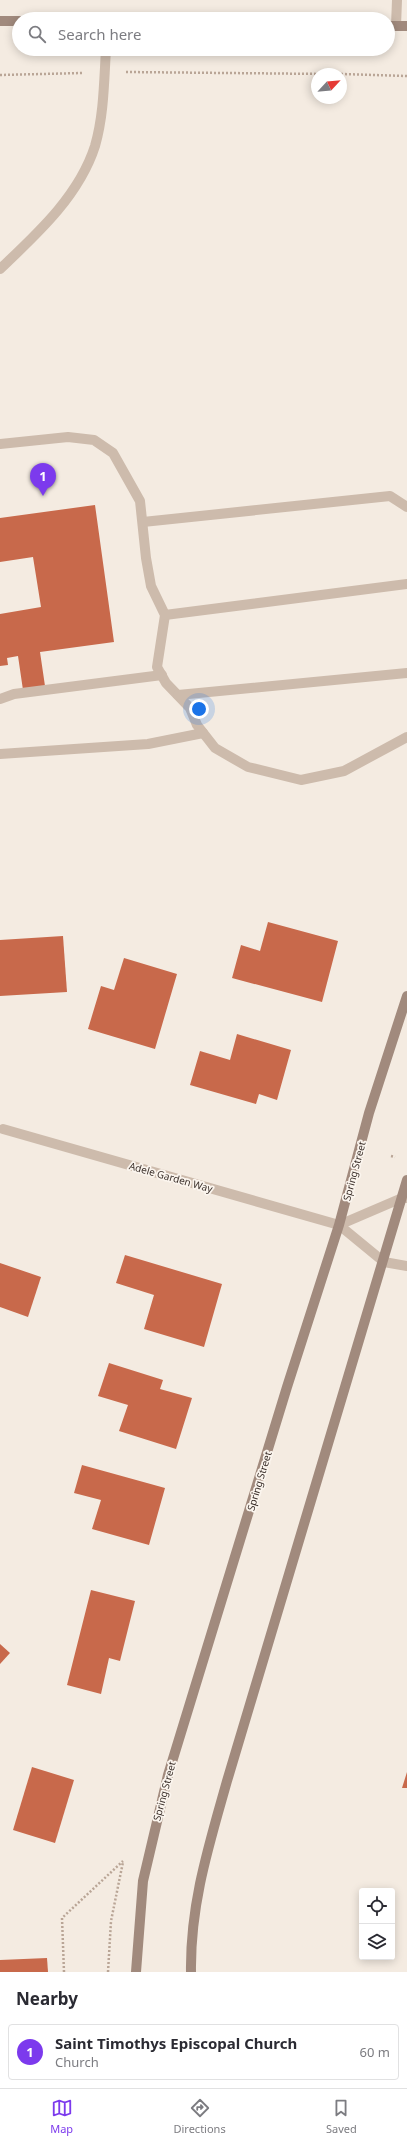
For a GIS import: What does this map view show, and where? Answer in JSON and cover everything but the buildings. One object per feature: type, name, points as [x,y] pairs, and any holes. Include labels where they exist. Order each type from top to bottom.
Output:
[{"type":"main road","points":[[0,21],[12,21]]},
{"type":"main road","points":[[395,26],[407,26]]},
{"type":"main road","name":"Spring Street","points":[[136,1972],[143,1881],[168,1775],[243,1537],[287,1387],[339,1225],[369,1113],[407,996]]},
{"type":"main road","points":[[192,1972],[193,1922],[199,1881],[227,1781],[384,1262],[405,1198],[407,1180]]},
{"type":"street","points":[[395,12],[397,0]]},
{"type":"street","points":[[0,269],[36,235],[76,186],[95,147],[103,102],[106,56]]},
{"type":"street","points":[[0,444],[68,437],[94,440],[114,453],[129,478],[140,501],[151,586],[165,615],[157,667],[166,683],[190,708],[197,725],[215,748],[248,767],[300,780],[344,771],[407,736]]},
{"type":"street","points":[[143,522],[390,496],[407,507]]},
{"type":"street","points":[[165,615],[407,584]]},
{"type":"street","points":[[178,695],[407,673]]},
{"type":"street","points":[[0,699],[14,694],[162,675]]},
{"type":"street","points":[[0,754],[148,744],[203,733]]},
{"type":"street","name":"Adele Garden Way","points":[[3,1129],[339,1225]]},
{"type":"street","points":[[405,1198],[339,1225],[384,1262],[407,1266]]},
{"type":"path","points":[[0,75],[105,72],[311,74]]},
{"type":"path","points":[[347,74],[407,76]]},
{"type":"path","points":[[391,1156],[395,1157]]},
{"type":"path","points":[[64,1972],[62,1918],[123,1861],[111,1921],[108,1972]]},
{"type":"place","name":"Saint Timothys Episcopal Church","points":[[43,496]]}]
